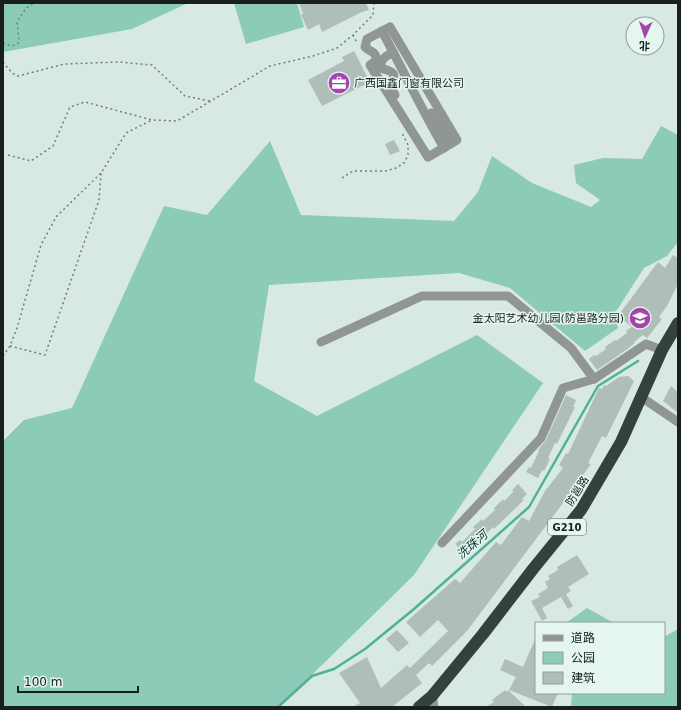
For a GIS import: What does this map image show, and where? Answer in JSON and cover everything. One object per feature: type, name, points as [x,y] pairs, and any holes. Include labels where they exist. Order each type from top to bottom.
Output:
[{"type":"highway","name":"防邕路","points":[[419,707],[433,701],[533,569],[581,510],[621,442],[662,350],[678,323]]},
{"type":"street","points":[[384,30],[393,52],[426,115],[447,146]]},
{"type":"street","points":[[384,30],[431,112],[447,146]]},
{"type":"street","points":[[384,30],[367,39],[365,43],[367,50],[373,52],[376,57],[376,61],[370,65],[428,157]]},
{"type":"street","points":[[393,52],[383,58],[381,61],[381,68],[392,71],[394,74],[394,79],[390,85],[428,157]]},
{"type":"street","points":[[428,157],[447,146]]},
{"type":"street","points":[[321,342],[422,296],[508,296],[570,348],[594,379]]},
{"type":"street","points":[[442,543],[540,438],[563,388],[594,379],[646,344],[662,350]]},
{"type":"street","points":[[641,397],[678,422]]},
{"type":"path","points":[[3,43],[12,46],[17,45],[20,42],[17,22],[26,8],[34,3]]},
{"type":"path","points":[[8,155],[31,162],[53,146],[70,106],[84,102],[152,120],[177,121],[270,66],[313,56],[337,48],[354,35],[373,15],[374,3]]},
{"type":"path","points":[[3,62],[12,73],[18,76],[65,64],[119,62],[152,65],[185,96],[210,101]]},
{"type":"path","points":[[3,356],[10,346],[17,328],[42,245],[56,217],[101,173],[126,133],[152,120]]},
{"type":"path","points":[[342,178],[353,172],[386,171],[404,164],[408,156],[408,145],[401,132]]},
{"type":"path","points":[[10,346],[46,355],[99,200],[101,173]]},
{"type":"green space","points":[[3,3],[188,3],[132,29],[3,52]]},
{"type":"green space","points":[[234,3],[297,3],[304,27],[246,44]]},
{"type":"green space","points":[[661,126],[678,135],[678,242],[667,256],[644,268],[615,313],[618,328],[585,351],[510,288],[459,273],[269,285],[254,381],[317,416],[477,335],[543,383],[414,575],[279,707],[3,707],[3,441],[24,420],[72,408],[164,206],[207,215],[270,141],[301,215],[454,221],[478,192],[492,156],[532,183],[591,207],[600,200],[576,183],[574,165],[603,158],[642,159]]},
{"type":"green space","points":[[587,608],[612,622],[567,622]]},
{"type":"green space","points":[[678,629],[678,707],[571,707],[572,694],[665,694],[665,636]]},
{"type":"building","points":[[299,3],[366,3],[369,10],[322,32],[319,24],[308,30],[301,15],[303,14]]},
{"type":"building","name":"广西国鑫门窗有限公司","points":[[354,51],[370,82],[322,106],[308,80],[344,61],[342,57]]},
{"type":"building","points":[[394,140],[400,151],[390,155],[385,144]]},
{"type":"building","points":[[673,255],[678,258],[678,284],[667,306],[659,317],[662,319],[647,338],[643,335],[626,350],[597,370],[589,359],[606,349],[605,347],[627,333],[626,331],[632,327],[618,316],[658,262],[665,268]]},
{"type":"building","points":[[628,376],[634,381],[606,438],[602,436],[588,463],[591,464],[467,631],[432,666],[429,663],[416,675],[422,683],[392,707],[353,707],[360,703],[339,673],[367,657],[381,688],[407,665],[410,668],[448,631],[438,620],[420,637],[406,622],[455,579],[460,583],[496,542],[501,545],[522,517],[529,521],[545,491],[563,468],[559,465],[566,453],[568,454],[599,388],[602,389],[604,385],[606,386],[619,377]]},
{"type":"building","points":[[671,386],[678,392],[678,413],[663,401]]},
{"type":"building","points":[[566,395],[576,400],[573,407],[575,407],[557,444],[555,443],[544,471],[542,470],[538,478],[526,472],[529,467],[531,468],[539,451],[538,450],[546,440]]},
{"type":"building","points":[[518,484],[527,494],[522,499],[524,500],[494,529],[493,527],[481,539],[482,541],[465,554],[455,544],[460,540],[462,542],[475,529],[473,527],[482,519],[483,521],[495,510],[494,508],[514,491],[512,490]]},
{"type":"building","points":[[577,555],[589,574],[568,587],[571,591],[566,594],[573,606],[568,609],[561,597],[542,608],[547,618],[542,621],[531,601],[540,597],[538,594],[548,588],[545,582],[550,579],[548,576],[558,570],[557,567]]},
{"type":"building","points":[[397,630],[409,643],[398,652],[386,639]]},
{"type":"building","points":[[535,639],[535,694],[558,694],[552,707],[509,690],[516,677],[500,670],[505,659],[523,667]]},
{"type":"building","points":[[505,690],[507,692],[508,690],[526,707],[486,707],[494,702],[492,700]]},
{"type":"waterway","name":"洗珠河","points":[[278,707],[312,676],[334,669],[365,649],[414,609],[529,507],[598,386],[638,361]]},
{"type":"place","name":"广西国鑫门窗有限公司","points":[[339,83]]},
{"type":"place","name":"金太阳艺术幼儿园(防邕路分园)","points":[[640,318]]}]
